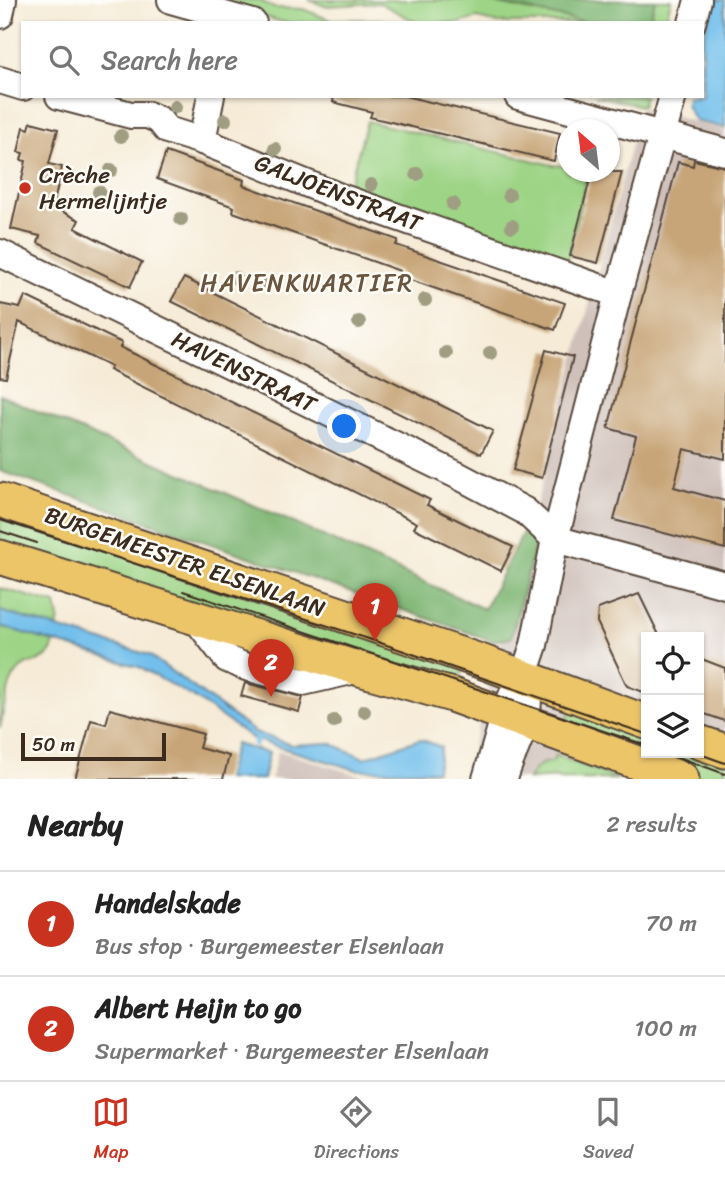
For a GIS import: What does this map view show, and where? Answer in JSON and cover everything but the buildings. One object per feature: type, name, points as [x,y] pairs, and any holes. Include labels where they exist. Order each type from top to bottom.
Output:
[{"type":"main road","name":"BURGEMEESTER ELSENLAAN","points":[[0,500],[476,660],[641,720]]},
{"type":"main road","name":"BURGEMEESTER ELSENLAAN","points":[[0,557],[452,695],[682,779]]},
{"type":"main road","points":[[704,743],[725,751]]},
{"type":"street","points":[[0,15],[3,0]]},
{"type":"street","points":[[171,0],[246,21]]},
{"type":"street","points":[[693,21],[698,0]]},
{"type":"street","points":[[0,80],[21,86]]},
{"type":"street","name":"GALJOENSTRAAT","points":[[67,98],[131,115],[148,115],[159,120],[167,130],[340,197],[618,294]]},
{"type":"street","points":[[201,141],[211,98]]},
{"type":"street","points":[[525,98],[725,152]]},
{"type":"street","points":[[504,779],[515,717],[515,688],[523,678],[534,645],[555,539],[618,294],[672,98]]},
{"type":"street","name":"HAVENSTRAAT","points":[[0,253],[459,476],[525,511],[555,539]]},
{"type":"street","points":[[555,539],[725,585]]},
{"type":"street","points":[[486,779],[515,717]]},
{"type":"shaded area","points":[[641,108],[725,130],[725,779],[464,779]]},
{"type":"shaded area","points":[[278,751],[372,779],[271,779]]},
{"type":"green space","points":[[207,0],[259,0],[274,8],[303,9],[330,20],[385,21],[279,21]]},
{"type":"green space","points":[[309,0],[481,0],[580,21],[489,21],[477,18],[466,21],[414,21],[380,3],[325,6]]},
{"type":"green space","points":[[481,0],[655,0],[650,21],[580,21]]},
{"type":"green space","points":[[655,0],[671,0],[666,21],[650,21]]},
{"type":"green space","points":[[604,98],[644,98],[642,106]]},
{"type":"green space","points":[[367,121],[557,165],[557,182],[586,182],[565,271],[346,196]]},
{"type":"green space","points":[[0,395],[484,609],[527,525],[539,530],[511,638],[493,641],[0,471]]},
{"type":"green space","points":[[0,511],[464,668],[457,688],[0,551]]},
{"type":"green space","points":[[0,588],[56,604],[59,618],[57,628],[0,611]]},
{"type":"green space","points":[[0,626],[54,642],[47,656],[22,667],[13,678],[0,728]]},
{"type":"green space","points":[[572,705],[641,728],[641,750],[566,723]]},
{"type":"green space","points":[[704,754],[725,758],[725,779],[685,773],[657,758],[704,758]]},
{"type":"green space","points":[[555,755],[618,779],[528,779],[538,766],[553,762]]},
{"type":"water","points":[[713,0],[725,0],[725,128],[695,121],[686,105],[688,98],[704,98],[704,34]]},
{"type":"water","points":[[0,611],[149,655],[255,732],[291,745],[330,743],[364,758],[420,739],[441,747],[437,771],[357,770],[252,738],[193,697],[139,667],[0,626]]},
{"type":"water","points":[[235,744],[269,753],[263,779],[226,779]]},
{"type":"waterway","points":[[255,744],[256,740]]},
{"type":"tram line","points":[[0,520],[375,641],[641,732]]},
{"type":"tram line","points":[[0,531],[37,543]]},
{"type":"tram line","points":[[183,591],[641,743]]},
{"type":"tram line","points":[[704,756],[725,763]]},
{"type":"tram line","points":[[681,758],[725,774]]},
{"type":"place","name":"Crèche Hermelijntje","points":[[25,188]]},
{"type":"place","name":"Handelskade","points":[[375,641]]},
{"type":"place","name":"Albert Heijn to go","points":[[271,697]]},
{"type":"district","name":"HAVENKWARTIER","points":[[307,283]]}]
